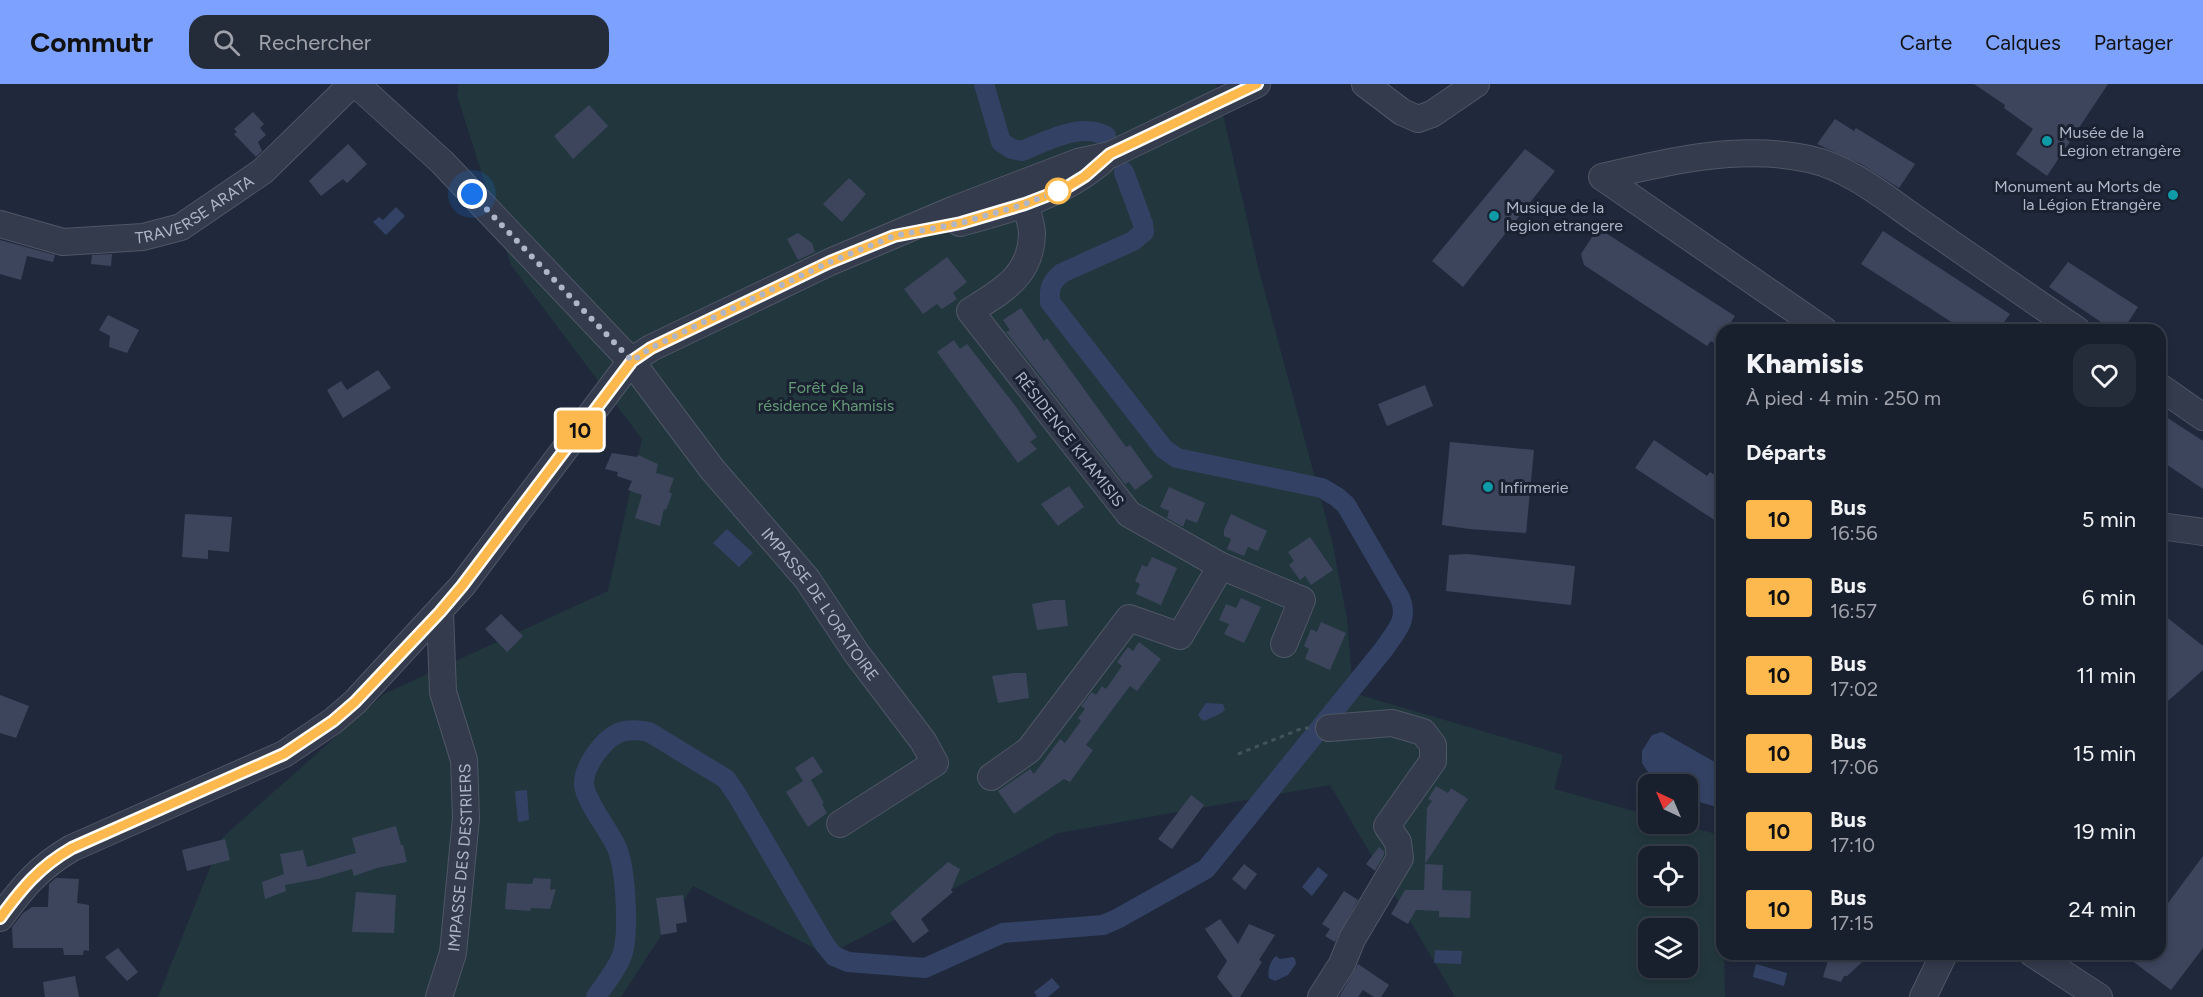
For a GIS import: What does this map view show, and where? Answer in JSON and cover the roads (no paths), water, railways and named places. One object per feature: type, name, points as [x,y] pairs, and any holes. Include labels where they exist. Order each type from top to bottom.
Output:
[{"type":"street","name":"TRAVERSE ARATA","points":[[0,224],[63,242],[142,237],[181,227],[263,171],[354,84]]},
{"type":"street","points":[[354,84],[442,162],[632,361]]},
{"type":"street","points":[[0,918],[33,876],[51,860],[72,848],[284,754],[333,721],[355,702],[462,586],[632,361],[651,348],[830,262],[894,236],[961,223],[1019,195],[1067,166],[1110,154],[1257,84]]},
{"type":"street","points":[[1365,84],[1402,112],[1418,119],[1432,114],[1476,84]]},
{"type":"street","points":[[1815,324],[1602,177],[1671,161],[1711,156],[1758,153],[1810,159],[1845,173],[1883,197],[2068,324]]},
{"type":"street","points":[[1019,195],[1064,189],[1085,176],[1110,154]]},
{"type":"street","name":"RÉSIDENCE KHAMISIS","points":[[1019,195],[1032,232],[1028,259],[1018,277],[970,311],[1129,514],[1221,566]]},
{"type":"street","name":"IMPASSE DE L'ORATOIRE","points":[[632,361],[712,469],[807,579],[857,654],[923,741],[935,763],[840,824]]},
{"type":"street","points":[[2166,391],[2203,417]]},
{"type":"street","points":[[2166,527],[2203,532]]},
{"type":"street","points":[[991,777],[1029,750],[1129,618],[1180,636],[1221,566],[1302,600],[1284,644]]},
{"type":"street","name":"IMPASSE DES DESTRIERS","points":[[439,997],[453,952],[466,818],[464,760],[443,692],[440,612]]},
{"type":"street","points":[[1321,728],[1392,723],[1423,732],[1433,745],[1433,761],[1387,826],[1398,842],[1400,858],[1352,939],[1342,964],[1321,997]]},
{"type":"street","points":[[1923,997],[1941,960]]},
{"type":"street","points":[[2041,960],[2099,997]]},
{"type":"water","points":[[396,207],[405,216],[386,235],[373,222],[379,217],[383,220]]},
{"type":"water","points":[[727,529],[753,553],[739,567],[713,543]]},
{"type":"water","points":[[1206,703],[1223,704],[1225,710],[1205,721],[1198,715]]},
{"type":"water","points":[[1662,732],[1713,761],[1716,765],[1716,807],[1698,802],[1698,774],[1650,774],[1642,763],[1642,751],[1652,735]]},
{"type":"water","points":[[527,790],[529,820],[518,822],[515,791]]},
{"type":"water","points":[[1318,867],[1328,875],[1312,896],[1302,887]]},
{"type":"water","points":[[1435,950],[1462,951],[1461,964],[1434,963]]},
{"type":"water","points":[[1276,956],[1280,959],[1293,957],[1296,964],[1288,975],[1275,981],[1269,978],[1268,972]]},
{"type":"water","points":[[1756,964],[1787,973],[1784,986],[1753,977]]},
{"type":"water","points":[[1052,978],[1060,987],[1048,997],[1036,997],[1034,992]]},
{"type":"waterway","points":[[984,84],[1001,142],[1012,149],[1022,151],[1064,134],[1075,132],[1096,132],[1106,136]]},
{"type":"waterway","points":[[596,997],[621,958],[624,948],[626,902],[622,869],[616,846],[589,799],[584,785],[587,770],[595,755],[618,733],[634,730],[649,732],[726,779],[825,945],[834,956],[848,962],[925,968],[1003,933],[1103,925],[1206,869],[1397,631],[1403,613],[1400,598],[1346,505],[1322,488],[1177,458],[1164,449],[1050,302],[1052,286],[1055,279],[1062,273],[1133,241],[1144,232],[1124,172]]},
{"type":"place","name":"Musée de la Legion etrangère","points":[[2047,141]]},
{"type":"place","name":"Monument au Morts de la Légion Etrangère","points":[[2173,195]]},
{"type":"place","name":"Musique de la legion etrangere","points":[[1494,216]]},
{"type":"place","name":"Infirmerie","points":[[1488,487]]},
{"type":"park label","name":"Forêt de la résidence Khamisis","points":[[826,396]]}]
